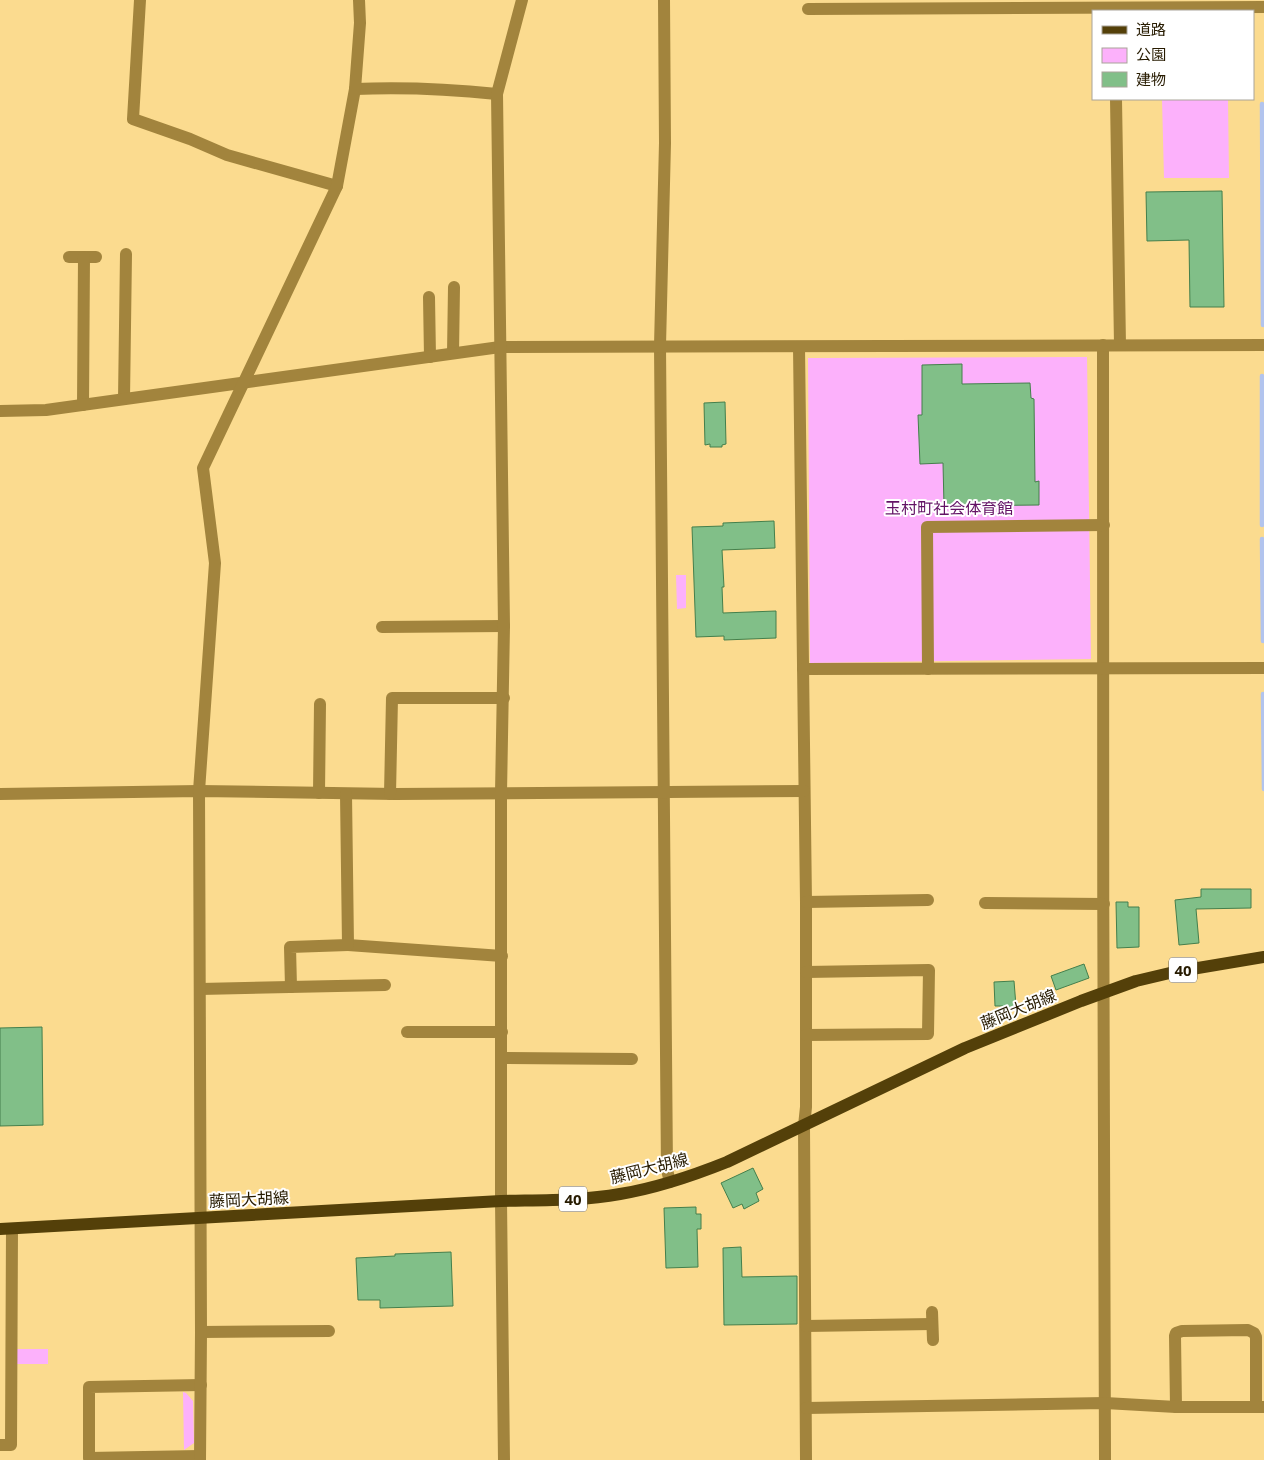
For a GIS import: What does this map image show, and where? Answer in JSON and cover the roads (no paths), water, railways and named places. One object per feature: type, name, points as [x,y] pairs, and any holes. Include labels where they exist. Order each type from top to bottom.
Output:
[{"type":"main road","name":"藤岡大胡線","points":[[6,1229],[619,1194],[670,1182],[720,1165],[965,1048],[1104,992],[1174,972],[1264,957]]},
{"type":"street","points":[[140,0],[133,119],[190,139],[227,155],[337,186]]},
{"type":"street","points":[[201,1385],[88,1387],[89,1458],[200,1458],[201,1385],[201,1218],[199,791],[215,563],[203,468],[337,186],[355,89],[360,23],[359,0]]},
{"type":"street","points":[[504,1460],[501,1201],[501,793],[504,626],[497,94],[522,0]]},
{"type":"street","points":[[664,0],[665,143],[660,346],[667,1170],[670,1182]]},
{"type":"street","points":[[808,9],[1115,6],[1264,7]]},
{"type":"street","points":[[355,89],[433,88],[497,94]]},
{"type":"street","points":[[1116,100],[1120,345]]},
{"type":"street","points":[[124,399],[126,254]]},
{"type":"street","points":[[69,257],[90,257],[83,405]]},
{"type":"street","points":[[453,353],[454,287]]},
{"type":"street","points":[[429,296],[430,357]]},
{"type":"street","points":[[1103,345],[1105,1460]]},
{"type":"street","points":[[0,410],[46,410],[500,347],[1264,345]]},
{"type":"street","points":[[799,347],[806,902],[806,1107],[804,1126],[806,1460]]},
{"type":"street","points":[[928,669],[927,527],[1104,525]]},
{"type":"street","points":[[382,627],[504,626]]},
{"type":"street","points":[[803,669],[1264,668]]},
{"type":"street","points":[[390,794],[392,698],[504,698]]},
{"type":"street","points":[[319,793],[320,704]]},
{"type":"street","points":[[0,794],[199,791],[390,794],[804,791]]},
{"type":"street","points":[[346,794],[348,945]]},
{"type":"street","points":[[806,902],[928,900]]},
{"type":"street","points":[[985,903],[1104,904]]},
{"type":"street","points":[[292,987],[290,947],[348,945],[502,956]]},
{"type":"street","points":[[806,972],[929,970],[928,1034],[806,1035]]},
{"type":"street","points":[[200,989],[385,985]]},
{"type":"street","points":[[407,1032],[502,1032]]},
{"type":"street","points":[[502,1058],[632,1059]]},
{"type":"street","points":[[0,1445],[11,1445],[5,1386],[6,1229]]},
{"type":"street","points":[[806,1326],[932,1318],[933,1340]]},
{"type":"street","points":[[806,1408],[1104,1403],[1176,1407],[1260,1407],[1256,1337],[1254,1333],[1248,1330],[1178,1332],[1175,1336],[1176,1407]]},
{"type":"street","points":[[201,1332],[329,1331]]},
{"type":"waterway","points":[[1262,104],[1263,325]]},
{"type":"waterway","points":[[1262,376],[1262,525]]},
{"type":"waterway","points":[[1262,539],[1263,641]]},
{"type":"waterway","points":[[1263,694],[1264,789]]},
{"type":"park label","name":"玉村町社会体育館","points":[[949,508]]}]
